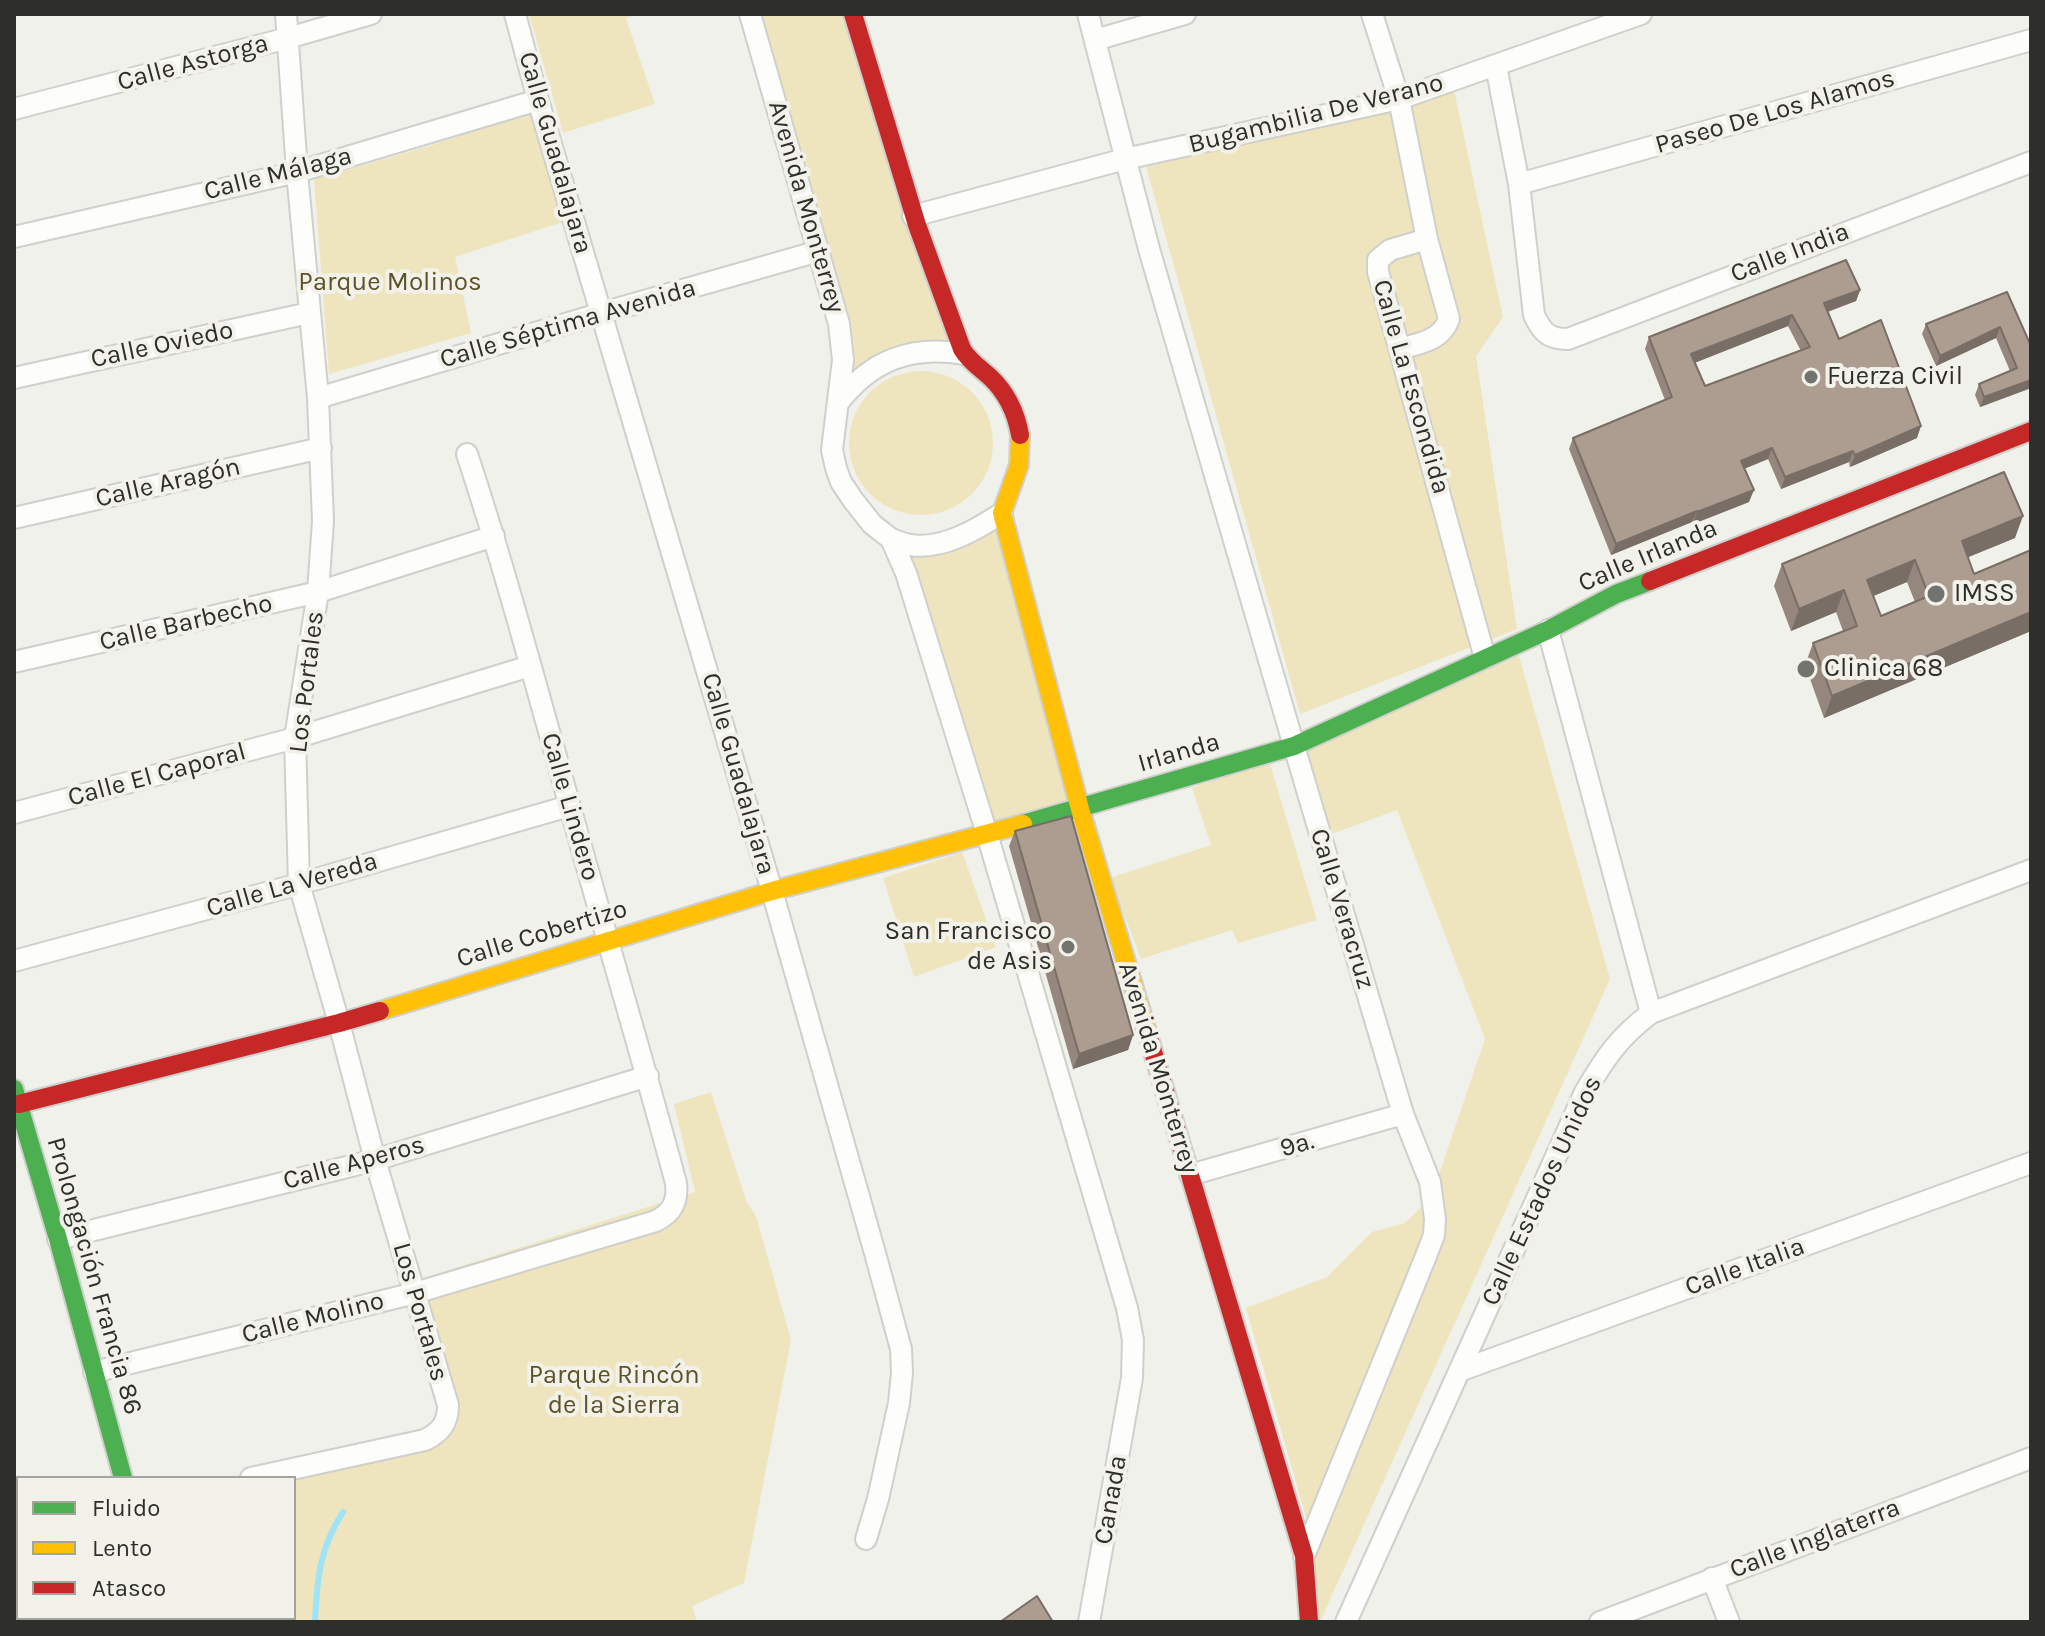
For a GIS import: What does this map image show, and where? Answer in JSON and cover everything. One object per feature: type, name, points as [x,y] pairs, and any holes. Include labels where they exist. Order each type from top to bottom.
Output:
[{"type":"street","name":"Los Portales","points":[[260,1476],[425,1440],[436,1435],[448,1417],[448,1405],[375,1160],[299,884],[295,738],[318,592],[323,521],[318,398],[286,14]]},
{"type":"street","name":"Calle Astorga","points":[[14,109],[371,14]]},
{"type":"street","name":"Calle Guadalajara","points":[[515,14],[772,891],[901,1349],[899,1403],[866,1539]]},
{"type":"street","name":"Avenida Monterrey","points":[[750,14],[839,324],[843,360],[832,450],[836,468],[853,500],[872,524],[891,539],[916,603],[1127,1308],[1133,1340],[1132,1378]]},
{"type":"street","points":[[853,14],[913,216],[964,354],[1004,393],[1014,411],[1022,455],[1015,483],[1002,513],[976,530],[932,544],[911,545],[891,539]]},
{"type":"street","name":"Calle Veracruz","points":[[1088,14],[1149,249],[1294,746],[1403,1114],[1430,1182],[1434,1235],[1304,1556]]},
{"type":"street","points":[[1095,40],[1185,14]]},
{"type":"street","points":[[1372,14],[1399,99],[1427,239],[1449,319],[1445,329],[1435,338],[1400,349]]},
{"type":"street","name":"Bugambilia De Verano","points":[[1125,159],[1399,99],[1496,66],[1610,19],[1641,14]]},
{"type":"street","name":"Paseo De Los Alamos","points":[[1519,184],[2031,40]]},
{"type":"street","points":[[1496,66],[1519,184]]},
{"type":"street","name":"Calle Málaga","points":[[14,237],[297,172],[538,100]]},
{"type":"street","points":[[913,216],[1125,159]]},
{"type":"street","name":"Calle India","points":[[1519,184],[1534,315],[1549,336],[1568,339],[2031,162]]},
{"type":"street","name":"Calle La Escondida","points":[[1427,239],[1390,250],[1378,260],[1378,272],[1485,658]]},
{"type":"street","name":"Calle Séptima Avenida","points":[[318,398],[819,251]]},
{"type":"street","name":"Calle Oviedo","points":[[14,378],[309,313]]},
{"type":"street","points":[[838,403],[852,385],[877,366],[926,351],[964,354]]},
{"type":"street","name":"Calle Irlanda","points":[[1294,746],[1548,630],[1616,594],[2031,431]]},
{"type":"street","name":"Calle Aragón","points":[[14,518],[321,448]]},
{"type":"street","name":"Calle Lindero","points":[[467,454],[494,536],[648,1076],[678,1196],[667,1215]]},
{"type":"street","name":"Avenida Monterrey","points":[[1002,513],[1080,809],[1304,1556],[1309,1622]]},
{"type":"street","name":"Calle Barbecho","points":[[14,662],[318,592],[494,536]]},
{"type":"street","points":[[1548,630],[1651,1013]]},
{"type":"street","name":"Calle El Caporal","points":[[14,813],[295,738],[530,666]]},
{"type":"street","name":"Irlanda","points":[[1080,809],[1294,746]]},
{"type":"street","name":"Calle La Vereda","points":[[14,961],[299,884],[569,806]]},
{"type":"street","name":"Calle Cobertizo","points":[[16,1096],[339,1023],[772,891],[1080,809]]},
{"type":"street","name":"Calle Estados Unidos","points":[[1346,1622],[1585,1092],[1616,1044],[1651,1013],[2031,870]]},
{"type":"street","name":"Calle Aperos","points":[[58,1239],[375,1160],[648,1076]]},
{"type":"street","name":"Prolongación Francia 86","points":[[16,1096],[122,1476]]},
{"type":"street","name":"9a.","points":[[1190,1175],[1403,1114]]},
{"type":"street","name":"Calle Italia","points":[[1459,1371],[2031,1163]]},
{"type":"street","name":"Calle Molino","points":[[94,1372],[415,1293],[656,1221],[667,1215]]},
{"type":"street","name":"Canada","points":[[1089,1622],[1132,1378]]},
{"type":"street","name":"Calle Inglaterra","points":[[1600,1622],[2031,1458]]},
{"type":"street","points":[[1712,1578],[1729,1622]]},
{"type":"green space","points":[[529,14],[639,14],[626,18],[655,104],[563,133]]},
{"type":"green space","points":[[747,14],[858,14],[964,354],[938,351],[852,385]]},
{"type":"green space","points":[[1450,72],[1503,317],[1476,356],[1517,629],[1300,714],[1145,163]]},
{"type":"green space","name":"Parque Molinos","points":[[532,112],[566,221],[455,257],[471,333],[329,374],[314,179]]},
{"type":"green space","points":[[921,371],[949,377],[972,392],[987,415],[993,443],[987,471],[972,494],[949,509],[921,515],[893,509],[870,494],[855,471],[849,443],[855,415],[870,392],[893,377]]},
{"type":"green space","points":[[998,522],[1071,804],[992,825],[909,551]]},
{"type":"green space","points":[[1519,656],[1610,979],[1320,1622],[1305,1514],[1246,1308],[1327,1277],[1372,1232],[1405,1223],[1431,1198],[1485,1039],[1397,810],[1326,836],[1296,751]]},
{"type":"green space","points":[[1269,761],[1317,920],[1238,943],[1232,930],[1141,959],[1110,878],[1211,845],[1192,788]]},
{"type":"green space","points":[[962,852],[996,947],[914,977],[883,878]]},
{"type":"green space","name":"Parque Rincón de la Sierra","points":[[711,1092],[747,1203],[756,1216],[791,1340],[744,1583],[692,1606],[697,1622],[190,1622],[296,1620],[296,1476],[270,1476],[452,1418],[411,1282],[695,1192],[674,1104]]},
{"type":"building","points":[[1846,260],[1860,290],[1824,303],[1839,339],[1881,320],[1921,426],[1855,455],[1853,451],[1785,477],[1772,448],[1741,461],[1754,490],[1616,544],[1573,438],[1672,397],[1649,337]],"holes":[[[1792,315],[1810,347],[1705,386],[1691,354]]]},
{"type":"building","points":[[2007,292],[2031,346],[2031,380],[1984,397],[1979,384],[2017,368],[2000,327],[1940,356],[1926,324]]},
{"type":"building","points":[[2004,472],[2023,516],[1962,541],[1974,574],[2031,550],[2031,612],[1832,696],[1813,643],[1857,626],[1844,590],[1799,609],[1782,564]],"holes":[[[1915,560],[1929,596],[1881,616],[1867,580]]]},
{"type":"building","name":"San Francisco de Asis","points":[[1071,816],[1133,1035],[1079,1054],[1015,831]]},
{"type":"building","points":[[1037,1596],[1053,1622],[1000,1622]]},
{"type":"waterway","points":[[315,1622],[324,1552],[343,1512]]},
{"type":"traffic: fast","points":[[1023,824],[1294,746],[1548,630],[1616,594],[1650,581]]},
{"type":"traffic: fast","points":[[14,1089],[122,1476]]},
{"type":"traffic: slow","points":[[1020,435],[1019,465],[1002,513],[1080,809],[1148,1035]]},
{"type":"traffic: slow","points":[[380,1011],[772,891],[1023,824]]},
{"type":"traffic: jam","points":[[853,14],[917,225],[962,349],[1006,396],[1020,435]]},
{"type":"traffic: jam","points":[[1650,581],[2031,431]]},
{"type":"traffic: jam","points":[[19,1104],[380,1011]]},
{"type":"traffic: jam","points":[[1148,1035],[1304,1556],[1309,1622]]},
{"type":"place","name":"Fuerza Civil","points":[[1811,377]]},
{"type":"place","name":"IMSS","points":[[1936,594]]},
{"type":"place","name":"Clinica 68","points":[[1806,669]]},
{"type":"place","name":"San Francisco de Asis","points":[[1068,947]]}]
